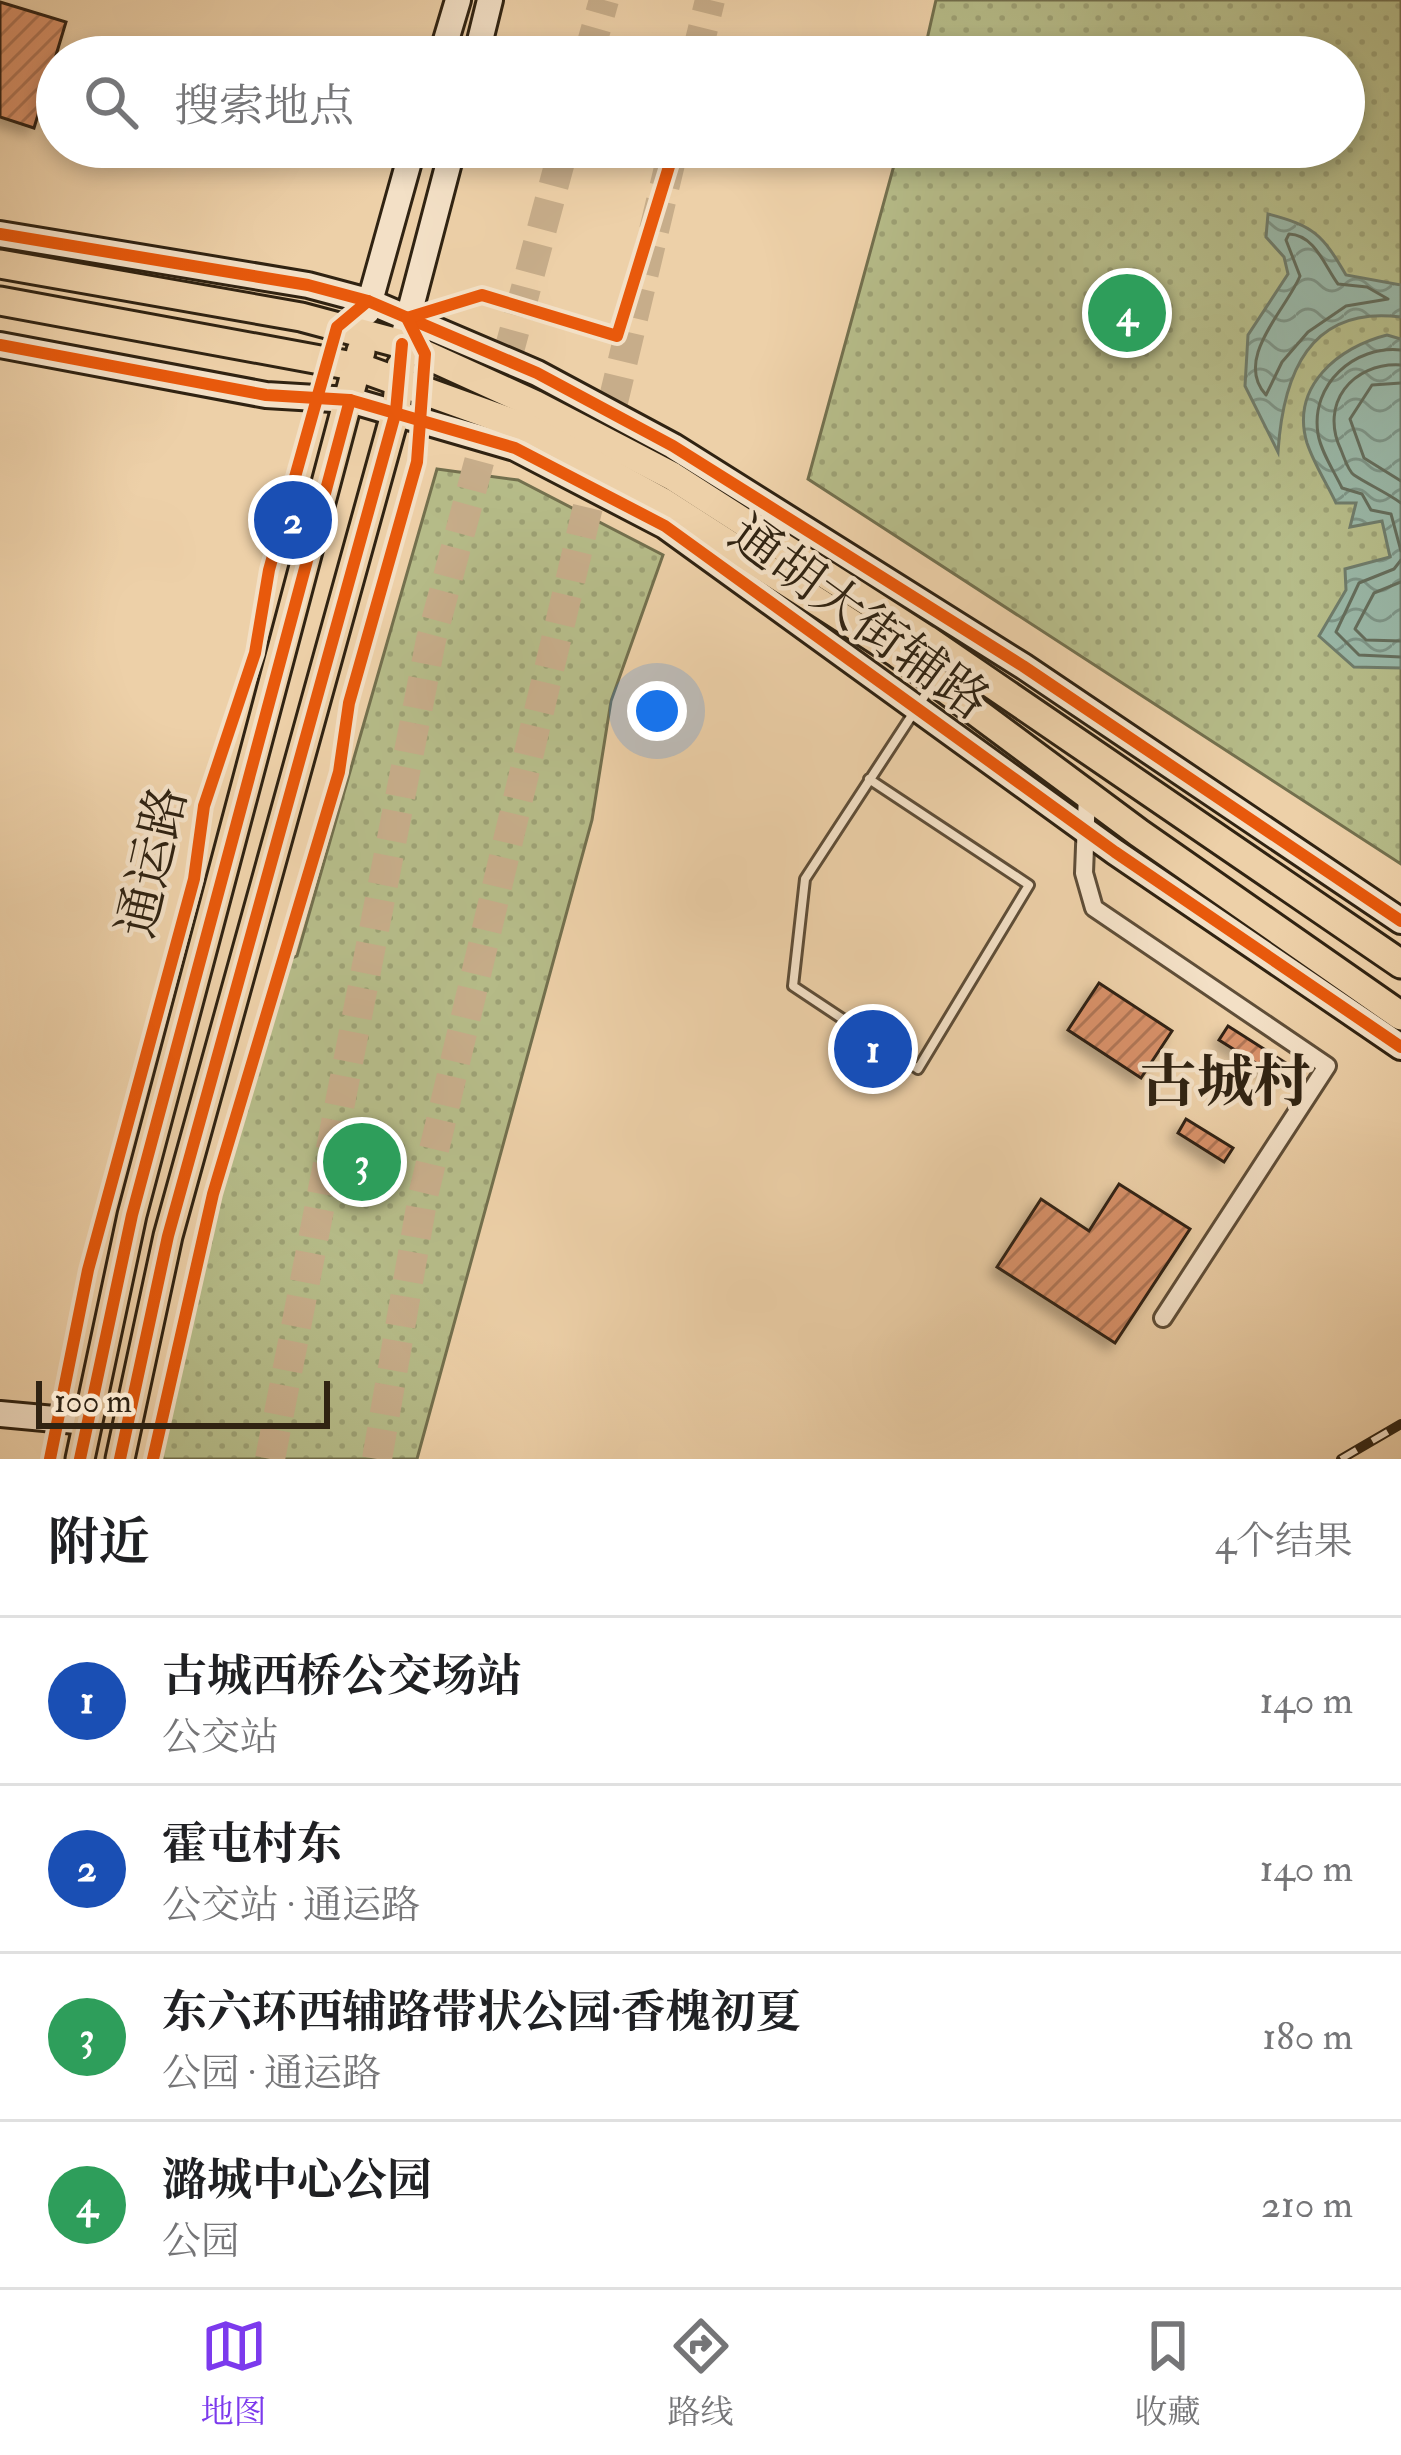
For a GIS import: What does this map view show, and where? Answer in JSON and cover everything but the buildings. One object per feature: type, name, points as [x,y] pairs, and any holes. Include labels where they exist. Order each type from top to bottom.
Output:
[{"type":"main road","points":[[0,264],[301,316],[363,335],[405,331],[672,476],[960,645],[1401,964]]},
{"type":"main road","points":[[0,301],[358,367],[530,429],[663,502],[935,680],[1401,1016]]},
{"type":"main road","points":[[119,1459],[168,1237],[396,411],[405,331]]},
{"type":"main road","name":"通运路","points":[[80,1459],[132,1215],[350,400],[363,335]]},
{"type":"street","points":[[447,36],[458,0]]},
{"type":"street","points":[[481,36],[490,0]]},
{"type":"street","name":"通运路","points":[[363,335],[368,301],[407,168]]},
{"type":"street","points":[[0,234],[218,267],[368,301],[405,331],[448,168]]},
{"type":"street","name":"通胡大街辅路","points":[[0,345],[266,395],[350,400],[515,448],[665,526],[1082,828],[1401,1047]]},
{"type":"street","name":"通胡大街辅路","points":[[960,645],[1401,922]]},
{"type":"street","points":[[1087,794],[1082,828],[1084,873],[1094,908],[1327,1066],[1162,1318]]},
{"type":"street","points":[[0,1414],[87,1422]]},
{"type":"lane","points":[[869,779],[1029,885],[918,1070],[793,986],[806,879],[869,779],[915,707],[960,645]]},
{"type":"green space","points":[[936,0],[1401,0],[1401,864],[808,479],[893,168],[1365,168],[1365,36],[928,36]]},
{"type":"green space","points":[[437,469],[518,480],[663,555],[611,701],[592,820],[417,1459],[154,1459],[173,1361],[280,963],[297,956]]},
{"type":"water","points":[[1268,214],[1315,234],[1346,275],[1401,285],[1401,317],[1370,316],[1344,322],[1307,351],[1286,397],[1278,452],[1245,386],[1248,335],[1288,274],[1284,257],[1266,237]]},
{"type":"water","points":[[1387,335],[1401,339],[1401,668],[1354,667],[1319,636],[1346,590],[1345,569],[1390,557],[1382,521],[1350,527],[1356,503],[1336,503],[1310,451],[1304,422],[1312,387],[1323,372],[1352,349]]},
{"type":"tunnel","points":[[594,36],[604,0]]},
{"type":"tunnel","points":[[701,36],[710,0]]},
{"type":"tunnel","points":[[270,1459],[431,640],[558,168]]},
{"type":"tunnel","points":[[377,1459],[423,1196],[669,168]]},
{"type":"railway","points":[[1341,1459],[1401,1424]]},
{"type":"cycle path","points":[[153,1459],[213,1194],[339,772],[349,703],[417,462],[425,354],[407,318],[482,295],[617,336],[669,168]]},
{"type":"cycle path","points":[[0,234],[308,285],[368,301],[537,373],[673,446],[1023,666],[1401,921]]},
{"type":"cycle path","points":[[50,1459],[88,1270],[194,879],[204,806],[255,653],[269,570],[337,327],[368,301]]},
{"type":"cycle path","points":[[120,1459],[168,1236],[396,411],[402,344]]},
{"type":"cycle path","points":[[0,345],[266,395],[350,400],[515,448],[665,526],[1115,852],[1401,1047]]},
{"type":"cycle path","points":[[80,1459],[132,1215],[350,400]]},
{"type":"place","name":"潞城中心公园","points":[[1127,313]]},
{"type":"place","name":"霍屯村东","points":[[293,520]]},
{"type":"place","name":"古城西桥公交场站","points":[[873,1049]]},
{"type":"place","name":"东六环西辅路带状公园·香槐初夏","points":[[362,1162]]},
{"type":"district","name":"古城村","points":[[1225,1083]]}]
